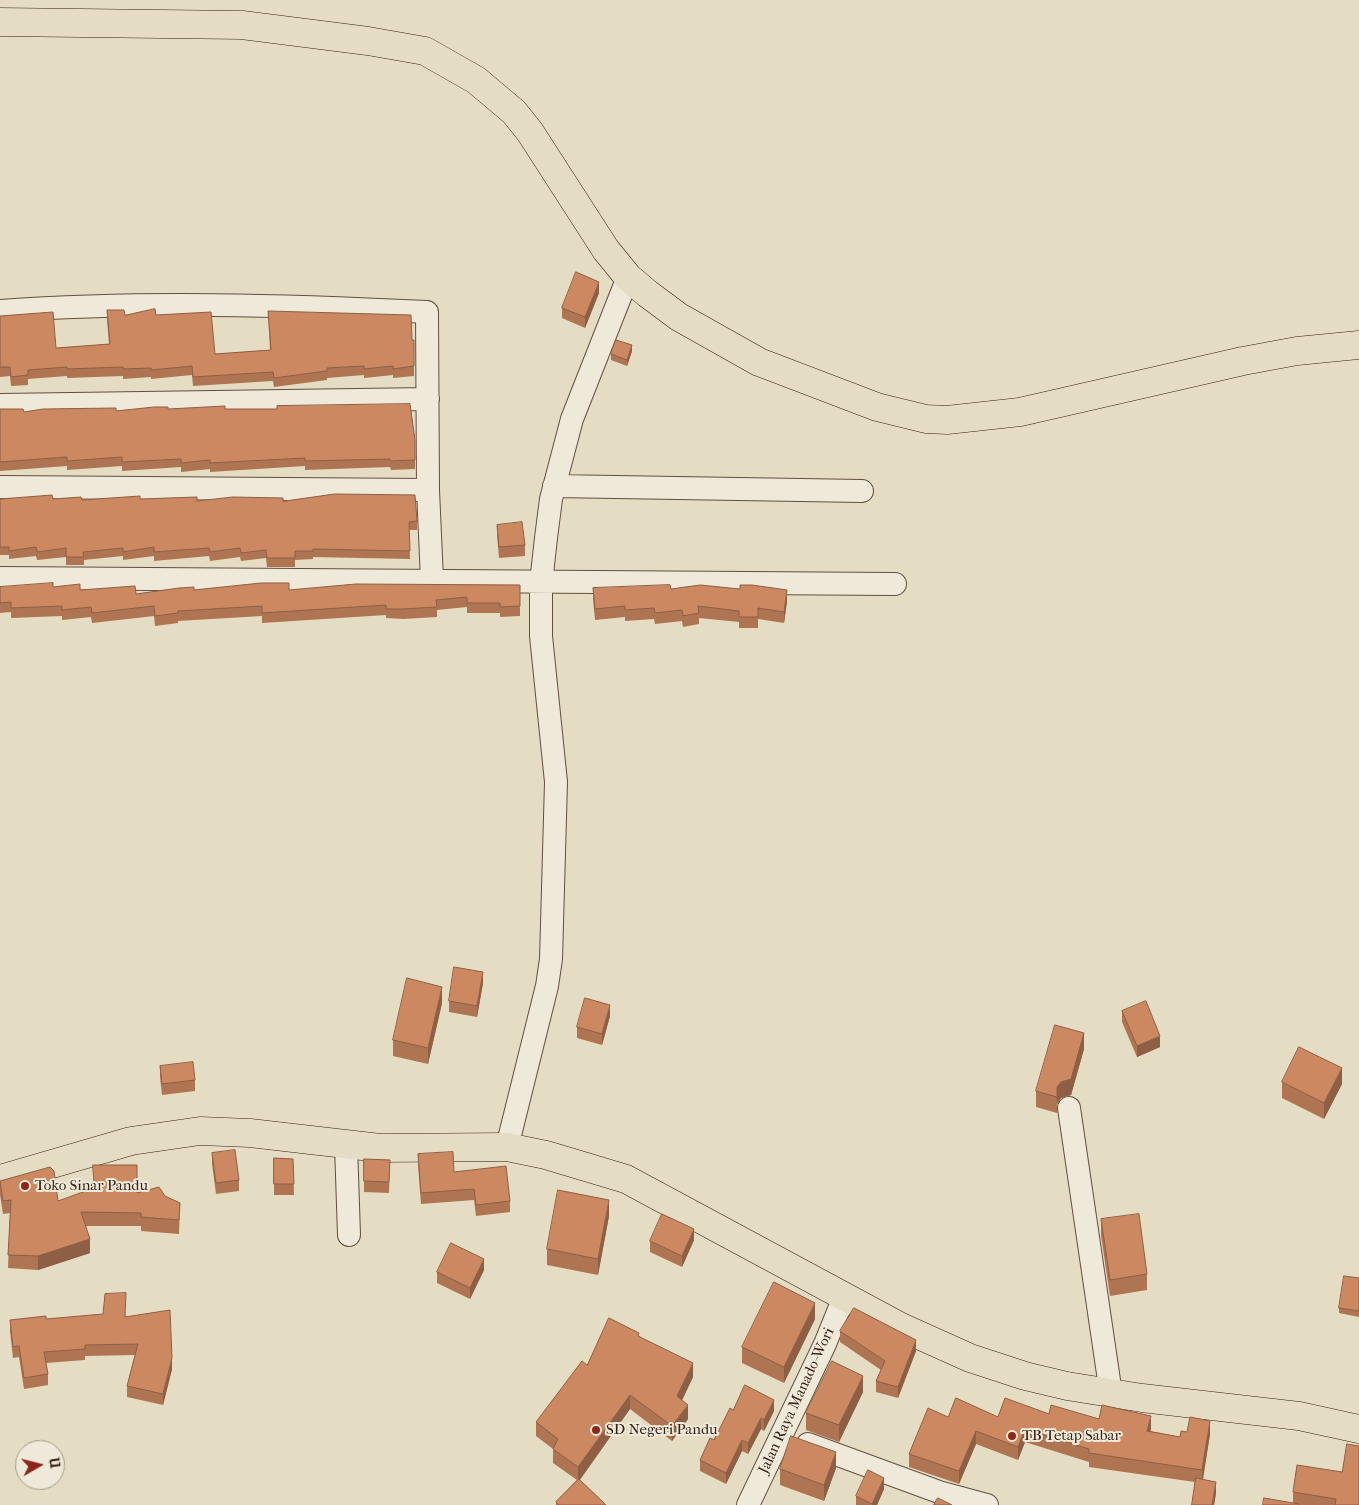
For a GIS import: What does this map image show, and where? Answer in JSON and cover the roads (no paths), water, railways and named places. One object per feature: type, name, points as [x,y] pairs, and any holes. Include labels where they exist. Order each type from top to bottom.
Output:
[{"type":"main road","points":[[0,22],[242,25],[425,51],[476,80],[514,112],[535,140],[606,250],[628,277],[679,317],[759,362],[877,407],[926,419],[947,420],[1020,412],[1244,361],[1297,351],[1359,346]]},
{"type":"main road","points":[[0,1179],[109,1147],[177,1133],[222,1131],[380,1148],[507,1147],[546,1155],[626,1179],[901,1327],[970,1358],[1025,1376],[1111,1394],[1299,1416],[1359,1429]]},
{"type":"street","points":[[507,1147],[543,1005],[551,959],[556,782],[541,636],[541,583],[546,538],[554,486],[572,419],[628,277]]},
{"type":"street","points":[[0,311],[71,306],[293,306],[427,312],[428,490],[432,580]]},
{"type":"street","points":[[0,405],[428,398]]},
{"type":"street","points":[[554,486],[862,491]]},
{"type":"street","points":[[0,487],[428,490]]},
{"type":"street","points":[[0,578],[895,584]]},
{"type":"street","points":[[1069,1108],[1111,1394]]},
{"type":"street","points":[[346,1145],[349,1235]]},
{"type":"street","name":"Jalan Raya Manado-Wori","points":[[748,1505],[825,1344],[844,1297]]},
{"type":"street","points":[[782,1435],[939,1492],[987,1505]]},
{"type":"place","name":"Toko Sinar Pandu","points":[[25,1186]]},
{"type":"place","name":"SD Negeri Pandu","points":[[596,1430]]},
{"type":"place","name":"TB Tetap Sabar","points":[[1012,1436]]}]
